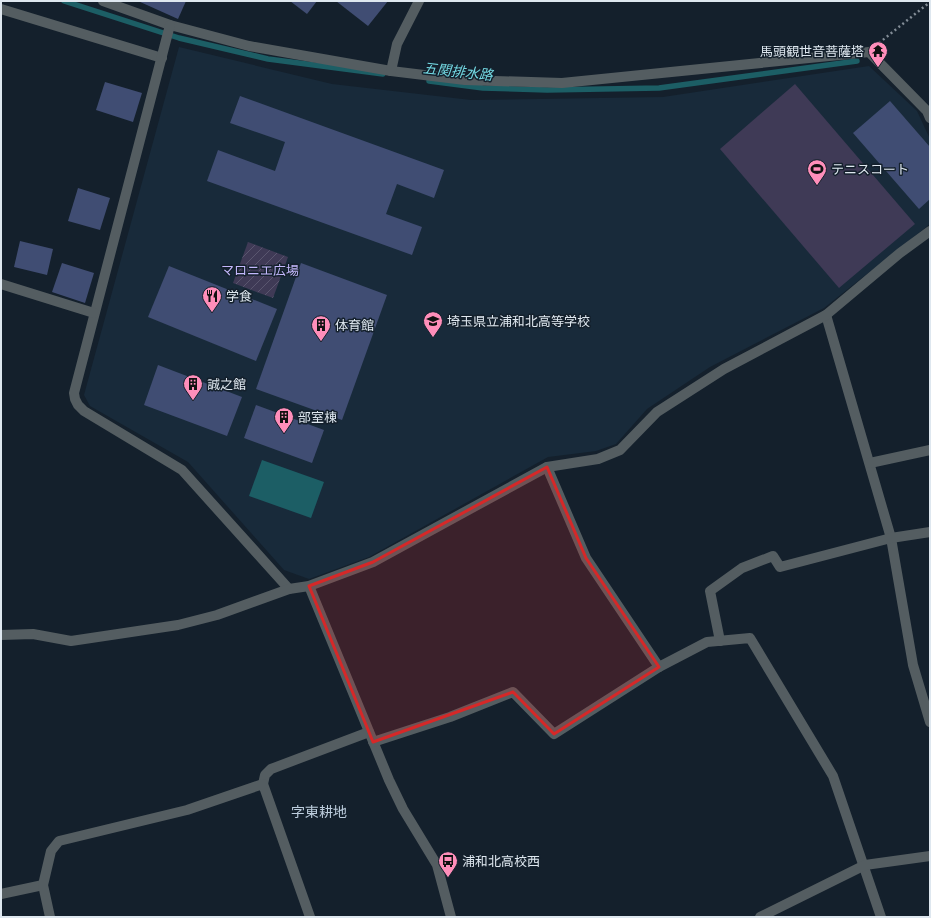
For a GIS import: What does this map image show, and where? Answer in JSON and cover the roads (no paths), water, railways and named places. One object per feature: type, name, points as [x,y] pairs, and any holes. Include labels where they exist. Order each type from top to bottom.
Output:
[{"type":"street","points":[[103,1],[170,25],[249,46],[391,70],[465,80],[562,83],[869,52],[922,105],[930,118]]},
{"type":"street","points":[[391,70],[397,44],[419,1]]},
{"type":"street","points":[[1,8],[162,58]]},
{"type":"street","points":[[170,25],[94,313],[74,394],[74,400],[84,411],[182,470],[289,589]]},
{"type":"street","points":[[1,635],[33,634],[71,641],[147,631],[198,621],[289,589],[309,586],[373,562],[547,466],[598,458],[620,450],[657,412],[724,369],[826,315],[900,253],[930,231]]},
{"type":"street","points":[[1,284],[94,313]]},
{"type":"street","points":[[826,315],[891,538],[914,665],[930,722]]},
{"type":"street","points":[[870,463],[930,450]]},
{"type":"street","points":[[547,466],[586,558],[659,667]]},
{"type":"street","points":[[720,641],[710,591],[742,568],[773,556],[780,567],[891,538],[930,532]]},
{"type":"street","points":[[309,586],[373,742],[403,809],[437,865],[450,917]]},
{"type":"street","points":[[373,742],[450,717],[513,692],[554,734],[659,667],[707,642],[750,638],[833,776],[881,917]]},
{"type":"street","points":[[310,917],[263,784],[265,775],[271,769],[369,732]]},
{"type":"street","points":[[50,917],[43,885],[51,851],[59,841],[187,810],[263,784]]},
{"type":"street","points":[[760,917],[864,865],[930,856]]},
{"type":"street","points":[[1,894],[43,885]]},
{"type":"waterway","name":"五関排水路","points":[[64,1],[179,38],[268,59],[383,74]]},
{"type":"waterway","name":"五関排水路","points":[[429,81],[483,88],[547,90],[659,88],[857,61]]},
{"type":"place","name":"馬頭観世音菩薩塔","points":[[878,68]]},
{"type":"place","name":"テニスコート","points":[[817,186]]},
{"type":"place","name":"学食","points":[[212,313]]},
{"type":"place","name":"埼玉県立浦和北高等学校","points":[[433,338]]},
{"type":"place","name":"体育館","points":[[321,342]]},
{"type":"place","name":"誠之館","points":[[193,401]]},
{"type":"place","name":"部室棟","points":[[284,434]]},
{"type":"place","name":"浦和北高校西","points":[[448,878]]},
{"type":"district","name":"字東耕地","points":[[319,811]]},
{"type":"park label","name":"マロニエ広場","points":[[260,270]]}]
